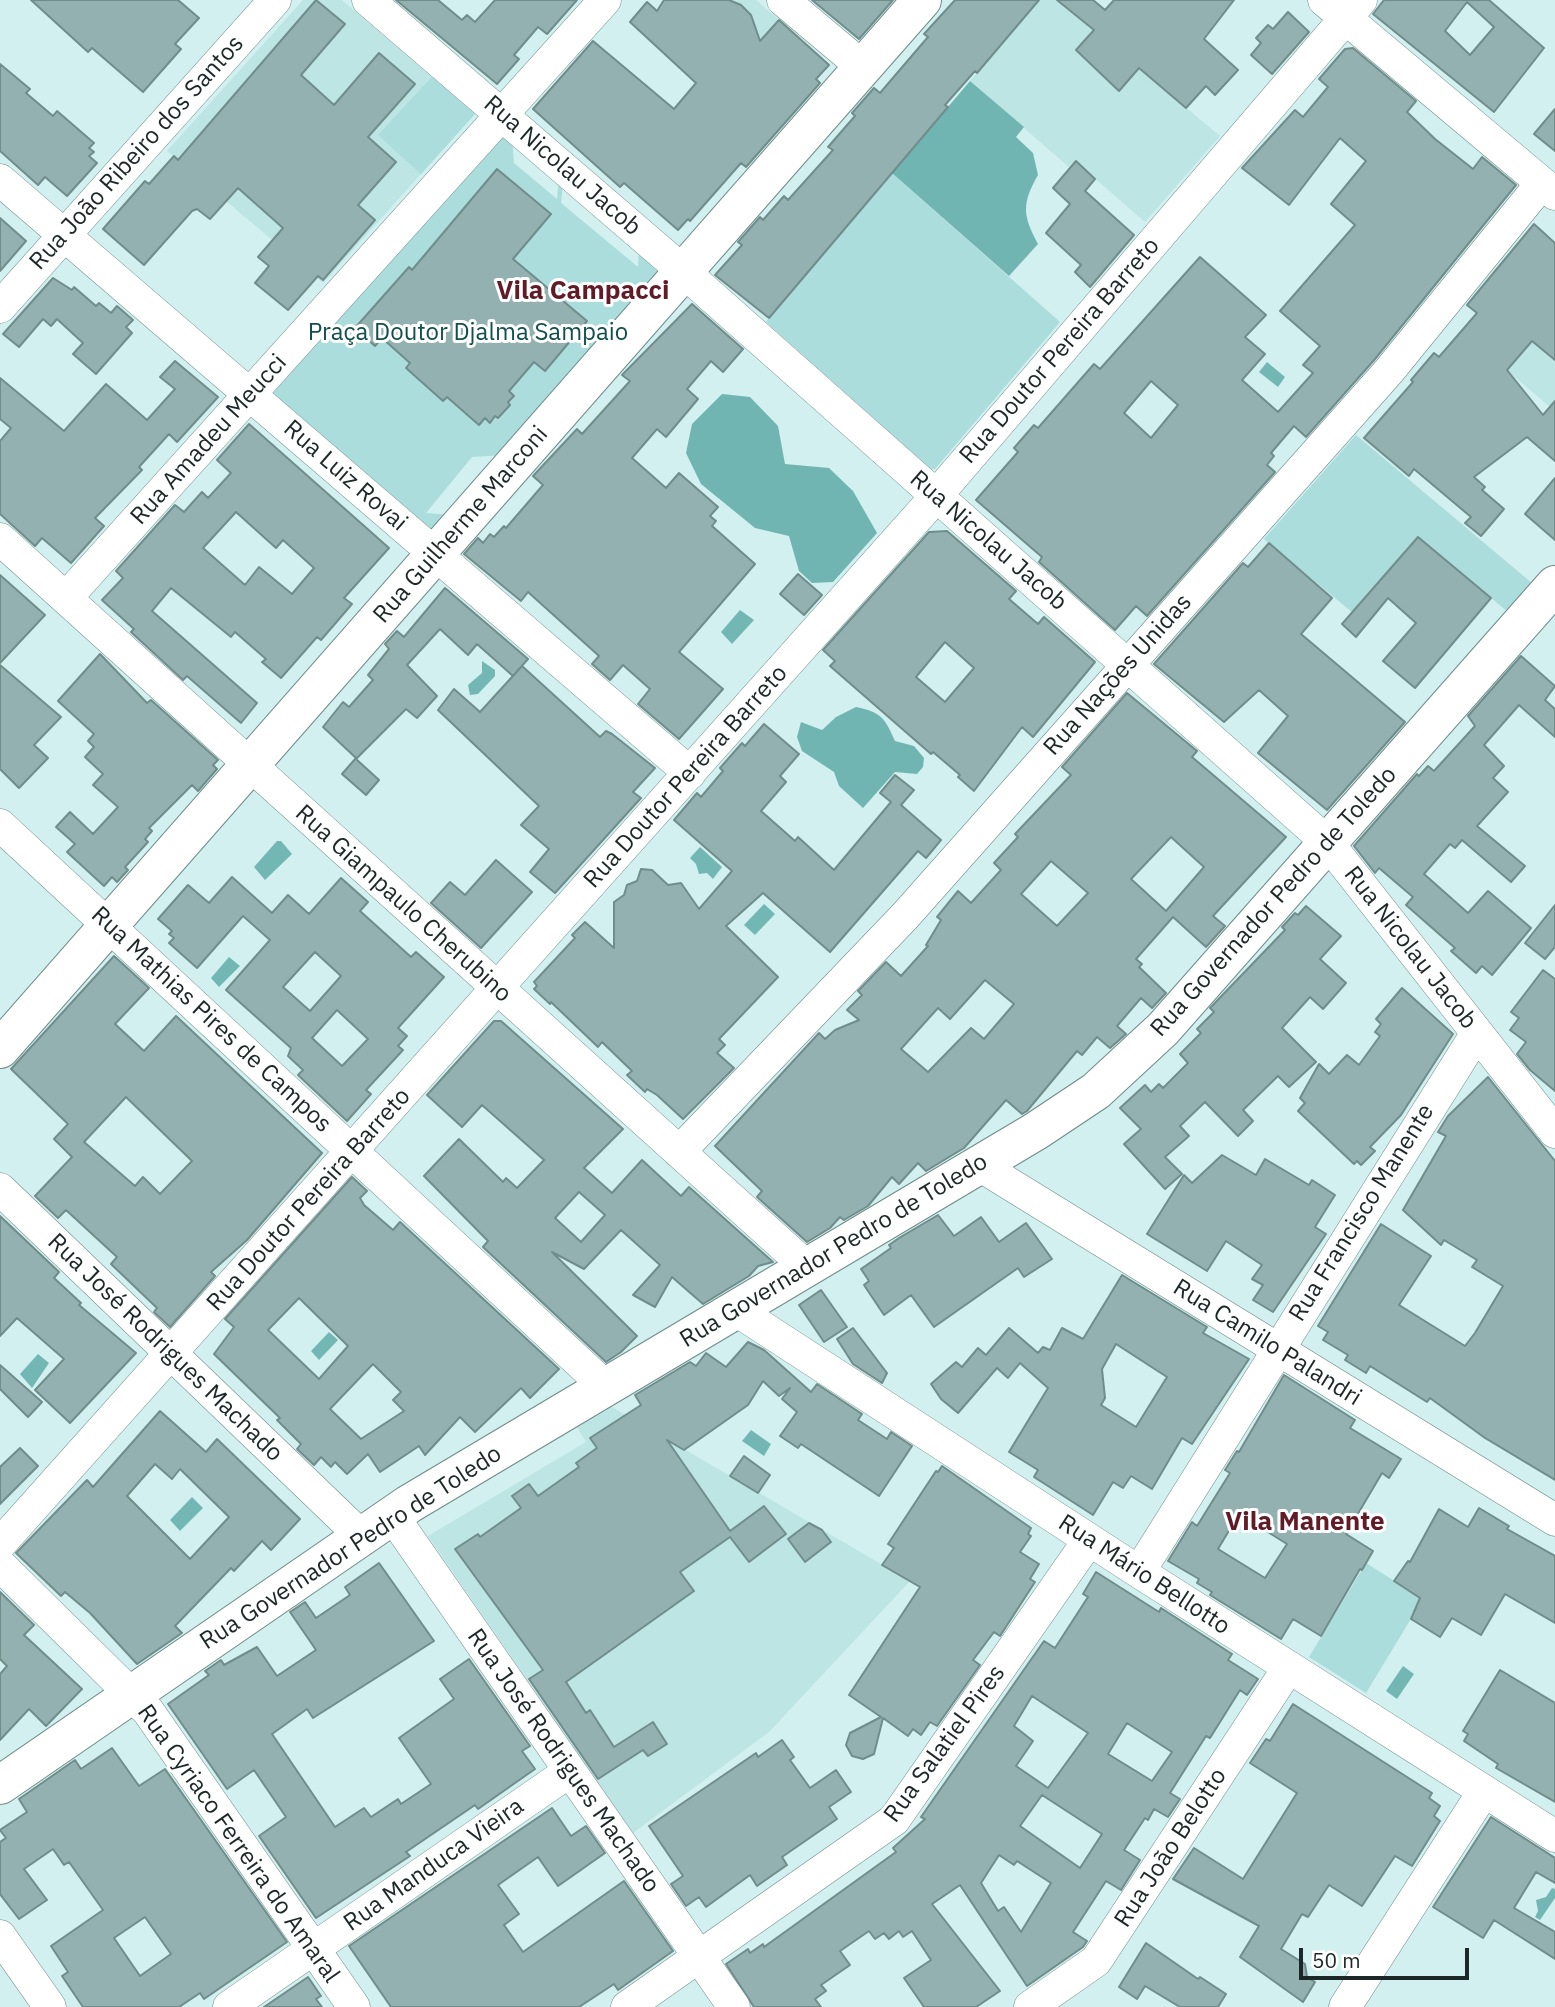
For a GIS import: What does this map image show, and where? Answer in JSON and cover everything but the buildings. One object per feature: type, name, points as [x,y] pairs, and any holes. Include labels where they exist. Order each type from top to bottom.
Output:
[{"type":"main road","name":"Rua Guilherme Marconi","points":[[0,1049],[922,0]]},
{"type":"main road","name":"Rua Governador Pedro de Toledo","points":[[0,1785],[392,1515],[808,1268],[1079,1102],[1123,1068],[1163,1029],[1555,585]]},
{"type":"street","name":"Rua João Ribeiro dos Santos","points":[[0,306],[275,0]]},
{"type":"street","name":"Rua Nicolau Jacob","points":[[368,0],[683,271],[1327,842],[1555,1132]]},
{"type":"street","name":"Rua Amadeu Meucci","points":[[66,598],[605,0]]},
{"type":"street","points":[[783,0],[864,68]]},
{"type":"street","points":[[1343,6],[1551,188]]},
{"type":"street","name":"Rua Doutor Pereira Barreto","points":[[0,1544],[498,990],[936,496],[1343,6]]},
{"type":"street","name":"Rua Luiz Rovai","points":[[0,180],[690,773]]},
{"type":"street","name":"Rua Nações Unidas","points":[[679,1152],[896,926],[1551,188]]},
{"type":"street","name":"Rua Giampaulo Cherubino","points":[[0,539],[808,1268]]},
{"type":"street","name":"Rua Mathias Pires de Campos","points":[[0,825],[606,1387]]},
{"type":"street","name":"Rua Francisco Manente","points":[[1139,1572],[1276,1349],[1477,1033]]},
{"type":"street","name":"Rua Camilo Palandri","points":[[979,1165],[1555,1520]]},
{"type":"street","name":"Rua José Rodrigues Machado","points":[[0,1189],[360,1536]]},
{"type":"street","name":"Rua Mário Bellotto","points":[[736,1310],[1089,1540],[1555,1836]]},
{"type":"street","name":"Rua José Rodrigues Machado","points":[[392,1515],[734,2007]]},
{"type":"street","name":"Rua Salatiel Pires","points":[[627,2007],[894,1820],[1089,1540]]},
{"type":"street","name":"Rua Cyriaco Ferreira do Amaral","points":[[0,1565],[148,1711],[354,2007]]},
{"type":"street","name":"Rua João Belotto","points":[[1030,2007],[1096,1961],[1289,1667]]},
{"type":"street","name":"Rua Manduca Vieira","points":[[229,2007],[570,1770]]},
{"type":"street","points":[[1345,2007],[1484,1791]]},
{"type":"street","points":[[0,1936],[50,2007]]},
{"type":"shaded area","points":[[303,0],[342,0],[475,114],[323,283],[167,151]]},
{"type":"shaded area","points":[[707,0],[756,0],[779,20],[735,70]]},
{"type":"shaded area","points":[[1039,0],[1057,0],[1220,136],[1145,222],[1076,162],[1070,168],[970,81]]},
{"type":"shaded area","points":[[970,81],[1024,127],[1016,137],[1033,153],[1038,175],[1029,194],[1026,209],[1029,225],[1038,244],[1009,276],[892,173]]},
{"type":"shaded area","points":[[1555,286],[1555,401],[1550,407],[1494,359]]},
{"type":"shaded area","points":[[1267,362],[1285,377],[1278,387],[1259,372]]},
{"type":"shaded area","points":[[722,394],[750,397],[778,426],[785,464],[829,468],[853,491],[877,533],[833,582],[812,583],[799,571],[789,536],[755,528],[701,484],[686,453],[692,424]]},
{"type":"shaded area","points":[[740,610],[754,620],[732,644],[721,632]]},
{"type":"shaded area","points":[[482,661],[495,670],[495,676],[478,694],[470,695],[468,685],[482,673]]},
{"type":"shaded area","points":[[856,707],[881,717],[895,741],[914,746],[924,758],[923,767],[917,774],[895,772],[863,808],[839,786],[834,772],[802,751],[797,737],[801,722],[822,730],[836,717]]},
{"type":"shaded area","points":[[277,841],[281,841],[292,854],[265,880],[254,867]]},
{"type":"shaded area","points":[[700,847],[722,867],[713,879],[707,873],[699,874],[696,864],[690,858]]},
{"type":"shaded area","points":[[764,904],[775,914],[755,935],[744,925]]},
{"type":"shaded area","points":[[229,957],[240,966],[219,987],[211,978]]},
{"type":"shaded area","points":[[329,1332],[338,1340],[319,1360],[311,1351]]},
{"type":"shaded area","points":[[38,1354],[49,1363],[32,1388],[20,1374]]},
{"type":"shaded area","points":[[612,1407],[910,1581],[769,1732],[633,1833],[428,1536],[586,1442],[577,1427]]},
{"type":"shaded area","points":[[751,1430],[771,1444],[764,1456],[742,1441]]},
{"type":"shaded area","points":[[192,1497],[203,1508],[180,1531],[170,1520]]},
{"type":"shaded area","points":[[1403,1666],[1414,1674],[1397,1699],[1386,1691]]},
{"type":"shaded area","points":[[1552,1888],[1555,1889],[1555,1898],[1540,1920],[1535,1917],[1538,1911],[1536,1900],[1546,1897]]},
{"type":"green space","points":[[432,77],[475,114],[421,174],[378,135]]},
{"type":"green space","name":"Praça Doutor Djalma Sampaio","points":[[501,136],[512,138],[514,163],[557,199],[559,178],[563,181],[561,203],[638,267],[639,247],[663,268],[504,455],[472,457],[426,513],[452,515],[431,532],[273,393]]},
{"type":"green space","points":[[892,173],[1060,322],[935,469],[931,469],[766,322]]},
{"type":"green space","points":[[1356,435],[1533,584],[1508,612],[1418,537],[1353,613],[1264,539]]},
{"type":"green space","points":[[1366,1563],[1423,1599],[1366,1693],[1309,1657]]},
{"type":"district","name":"Vila Campacci","points":[[583,291]]},
{"type":"district","name":"Vila Manente","points":[[1305,1522]]}]
